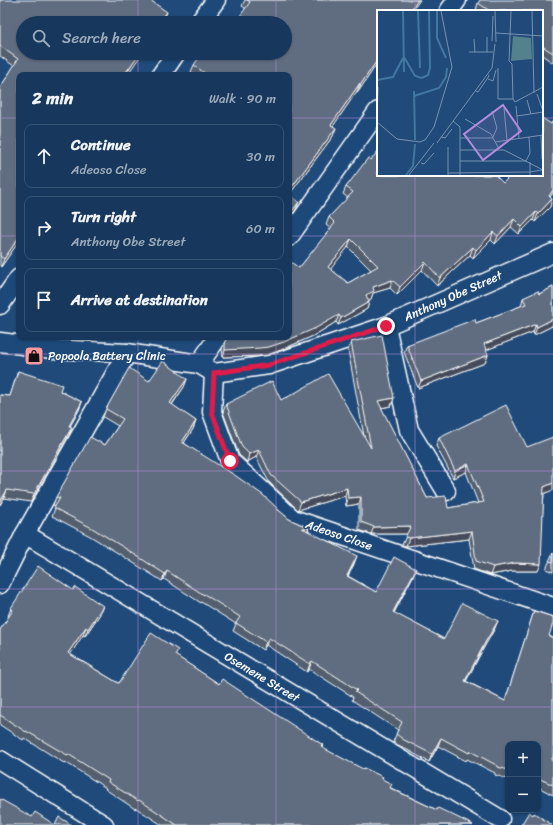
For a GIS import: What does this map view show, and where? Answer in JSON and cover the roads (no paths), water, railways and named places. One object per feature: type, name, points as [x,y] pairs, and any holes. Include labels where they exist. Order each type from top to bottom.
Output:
[{"type":"street","points":[[204,16],[216,0]]},
{"type":"street","points":[[450,10],[457,0]]},
{"type":"street","points":[[163,72],[171,60]]},
{"type":"street","points":[[292,233],[377,112]]},
{"type":"street","name":"Anthony Obe Street","points":[[0,342],[52,349],[127,353],[206,369],[269,365],[386,326],[553,253]]},
{"type":"street","points":[[0,305],[16,282]]},
{"type":"street","points":[[386,326],[409,430],[446,491]]},
{"type":"street","points":[[206,369],[217,340]]},
{"type":"street","points":[[0,584],[25,534],[127,353]]},
{"type":"street","name":"Adeoso Close","points":[[206,369],[212,412],[230,461],[293,519],[553,607]]},
{"type":"street","name":"Osemene Street","points":[[25,534],[500,819]]},
{"type":"street","points":[[0,760],[104,825]]},
{"type":"place","name":"Popoola Battery Clinic","points":[[34,356]]}]
